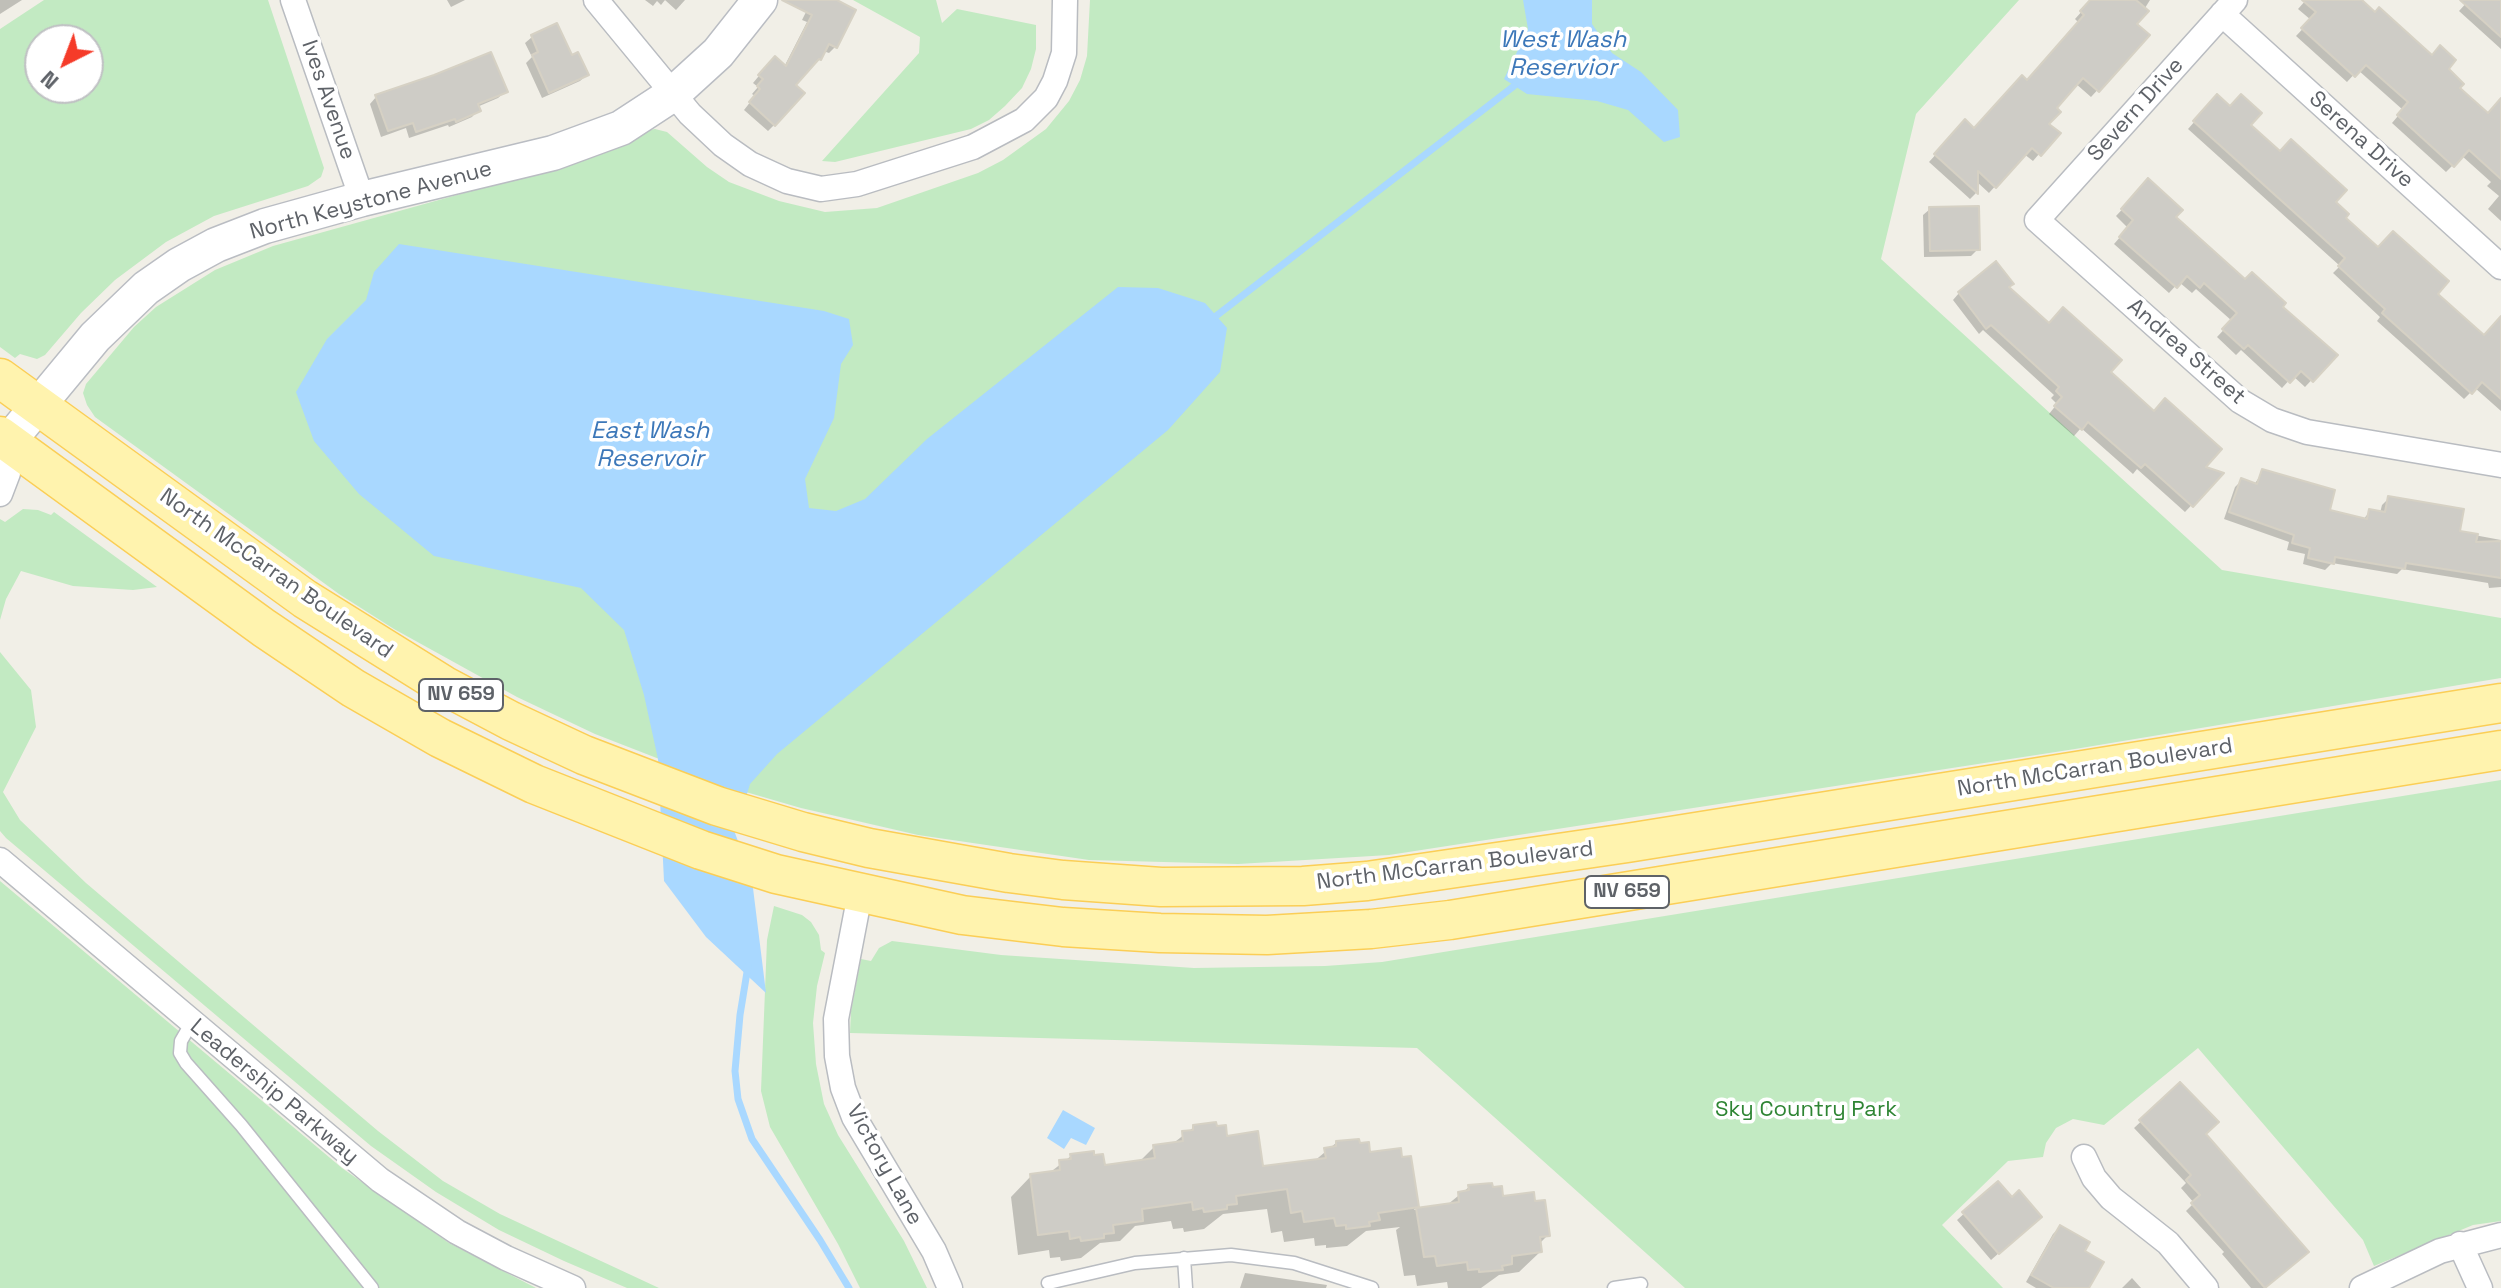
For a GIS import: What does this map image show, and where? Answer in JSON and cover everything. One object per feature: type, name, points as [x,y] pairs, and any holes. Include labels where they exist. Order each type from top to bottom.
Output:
[{"type":"main road","name":"North McCarran Boulevard","points":[[0,378],[305,599],[369,641],[498,714],[584,755],[717,806],[803,832],[943,863],[1063,880],[1161,887],[1303,886],[1367,881],[1627,843],[2501,703]]},
{"type":"main road","name":"NV 659","points":[[3,442],[264,628],[353,688],[440,738],[534,784],[701,850],[776,874],[962,915],[1063,927],[1160,933],[1267,935],[1371,929],[1450,920],[2501,750]]},
{"type":"main road","points":[[776,874],[843,869],[864,857],[869,848]]},
{"type":"main road","points":[[860,894],[864,885],[874,878],[943,863]]},
{"type":"street","name":"Ives Avenue","points":[[293,0],[362,199]]},
{"type":"street","points":[[596,0],[673,94],[723,145],[750,164],[787,181],[821,189],[857,184],[973,147],[1024,120],[1046,98],[1055,81],[1064,53],[1065,0]]},
{"type":"street","name":"North Keystone Avenue","points":[[3,442],[119,312],[179,265],[216,245],[265,226],[530,159],[587,143],[621,128],[673,94],[718,53],[760,0]]},
{"type":"street","name":"Severn Drive","points":[[2037,220],[2228,7]]},
{"type":"street","name":"Serena Drive","points":[[2228,7],[2501,267]]},
{"type":"street","name":"Andrea Street","points":[[2037,220],[2240,401],[2272,420],[2307,432],[2501,465]]},
{"type":"street","points":[[0,494],[8,473],[3,442]]},
{"type":"street","name":"Leadership Parkway","points":[[0,860],[351,1157],[457,1232],[573,1288]]},
{"type":"street","name":"Victory Lane","points":[[860,894],[836,1019],[837,1056],[843,1088],[854,1117],[934,1251],[950,1288]]},
{"type":"street","points":[[2084,1157],[2094,1178],[2111,1198],[2168,1243],[2206,1288]]},
{"type":"street","points":[[2362,1288],[2440,1251],[2501,1235]]},
{"type":"street","points":[[2460,1244],[2480,1288]]},
{"type":"lane","points":[[192,1022],[181,1041],[180,1053],[186,1063],[241,1125],[372,1288]]},
{"type":"lane","points":[[1048,1283],[1135,1263],[1231,1255],[1294,1263],[1372,1288]]},
{"type":"lane","points":[[1184,1258],[1186,1288]]},
{"type":"lane","points":[[1614,1288],[1641,1284]]},
{"type":"green space","points":[[44,0],[268,0],[324,168],[321,177],[308,186],[214,216],[166,242],[115,280],[45,355],[37,359],[20,354],[15,358],[0,347],[0,29]]},
{"type":"green space","points":[[853,0],[936,0],[942,23],[957,9],[1036,25],[1036,49],[1031,69],[1022,88],[1005,106],[989,120],[971,129],[835,162],[822,161],[919,53],[920,37]]},
{"type":"green space","points":[[1090,0],[2019,0],[1916,114],[1881,259],[2222,570],[2501,618],[2501,678],[2075,749],[1389,855],[1238,864],[1089,860],[918,835],[801,808],[739,790],[595,734],[517,697],[394,629],[339,594],[95,417],[87,405],[83,393],[86,384],[134,327],[156,307],[215,270],[273,246],[547,170],[644,131],[655,129],[667,132],[729,182],[779,201],[825,212],[877,208],[978,173],[1003,160],[1046,129],[1069,101],[1080,80],[1087,56]]},
{"type":"green space","points":[[23,509],[51,515],[54,512],[157,587],[133,590],[73,586],[21,571],[6,599],[0,620],[0,519],[5,522]]},
{"type":"green space","points":[[0,652],[31,690],[36,727],[3,792],[20,820],[86,883],[378,1131],[443,1181],[500,1214],[659,1288],[627,1288],[564,1261],[499,1230],[436,1192],[371,1146],[6,838],[0,831]]},
{"type":"green space","name":"Sky Country Park","points":[[2501,780],[2501,1221],[2473,1225],[2374,1266],[2363,1240],[2198,1048],[2104,1125],[2073,1119],[2056,1128],[2046,1143],[2043,1157],[2008,1161],[1942,1225],[2003,1288],[1685,1288],[1417,1048],[850,1033],[861,959],[871,961],[879,948],[892,941],[1001,955],[1194,968],[1382,962]]},
{"type":"green space","points":[[0,881],[342,1168],[449,1243],[536,1288],[0,1288]]},
{"type":"green space","points":[[774,906],[802,915],[819,935],[821,950],[825,953],[813,1023],[816,1064],[824,1104],[838,1135],[904,1241],[927,1288],[860,1288],[770,1127],[761,1091],[767,940]]},
{"type":"water","name":"West Wash Reservior","points":[[1523,0],[1592,0],[1592,24],[1612,53],[1641,72],[1678,110],[1680,137],[1664,142],[1628,110],[1597,101],[1527,94],[1504,79],[1528,29]]},
{"type":"water","name":"East Wash Reservoir","points":[[399,244],[824,311],[849,319],[853,345],[841,364],[834,418],[805,479],[809,508],[836,511],[865,499],[927,439],[1118,287],[1158,288],[1205,303],[1227,328],[1220,372],[1168,430],[777,754],[750,784],[735,833],[752,880],[766,993],[706,937],[664,881],[658,759],[644,695],[624,630],[581,588],[434,556],[359,494],[314,441],[296,392],[327,339],[366,300],[374,272]]},
{"type":"water","points":[[1063,1110],[1095,1128],[1086,1145],[1071,1138],[1064,1149],[1047,1138]]},
{"type":"building","points":[[782,0],[837,0],[856,10],[837,48],[829,44],[821,60],[796,85],[805,93],[775,126],[749,102],[760,89],[757,86],[763,79],[758,75],[775,56],[786,66],[812,15]]},
{"type":"building","points":[[2090,0],[2136,0],[2149,11],[2137,24],[2150,35],[2099,92],[2083,78],[2057,108],[2061,112],[2049,124],[2061,133],[2041,156],[2032,148],[1996,188],[1978,171],[1978,194],[1934,154],[1965,119],[1974,128],[2022,75],[2027,80],[2084,15],[2080,11]]},
{"type":"building","points":[[2302,0],[2362,0],[2375,12],[2379,7],[2432,55],[2440,45],[2456,60],[2449,69],[2464,84],[2460,88],[2488,113],[2501,98],[2501,179],[2469,150],[2454,167],[2397,115],[2408,102],[2366,65],[2355,77],[2301,28],[2316,12]]},
{"type":"building","points":[[2460,0],[2501,0],[2501,37]]},
{"type":"building","points":[[557,23],[572,55],[578,52],[589,75],[549,93],[532,55],[538,52],[531,35]]},
{"type":"building","points":[[491,52],[508,92],[478,104],[481,111],[456,122],[455,119],[416,132],[413,123],[388,131],[375,95]]},
{"type":"building","points":[[2217,94],[2230,106],[2241,94],[2262,113],[2251,125],[2280,151],[2291,139],[2347,190],[2336,202],[2349,214],[2346,218],[2378,247],[2393,231],[2449,281],[2438,294],[2484,335],[2501,316],[2501,399],[2482,382],[2472,394],[2382,313],[2385,309],[2338,266],[2345,258],[2193,121]]},
{"type":"building","points":[[2148,178],[2183,210],[2176,217],[2245,279],[2252,272],[2286,303],[2283,307],[2338,355],[2313,382],[2301,371],[2290,383],[2248,345],[2244,349],[2222,329],[2237,313],[2204,283],[2200,288],[2187,276],[2177,288],[2119,237],[2133,220],[2121,209]]},
{"type":"building","points":[[1979,206],[1980,250],[1930,251],[1929,207]]},
{"type":"building","points":[[1996,261],[2014,284],[2009,287],[2049,323],[2063,307],[2122,360],[2111,372],[2154,411],[2165,398],[2222,449],[2206,467],[2224,473],[2193,507],[2145,464],[2141,468],[2088,422],[2082,430],[2054,406],[2062,397],[2056,391],[2059,387],[1991,325],[1986,329],[1958,292]]},
{"type":"building","points":[[2262,469],[2335,490],[2330,510],[2367,519],[2369,509],[2385,512],[2388,496],[2464,509],[2460,531],[2478,534],[2476,542],[2501,541],[2501,578],[2406,563],[2405,569],[2335,557],[2334,564],[2308,558],[2310,548],[2292,543],[2294,535],[2229,512],[2241,478],[2257,484]]},
{"type":"building","points":[[2180,1082],[2219,1122],[2206,1134],[2309,1252],[2265,1288],[2191,1203],[2200,1195],[2186,1180],[2191,1175],[2139,1120]]},
{"type":"building","points":[[1216,1122],[1217,1126],[1226,1125],[1227,1136],[1258,1131],[1263,1166],[1326,1158],[1324,1148],[1336,1146],[1336,1141],[1359,1139],[1360,1143],[1369,1142],[1370,1152],[1401,1148],[1402,1157],[1411,1156],[1419,1207],[1378,1213],[1380,1220],[1369,1222],[1370,1226],[1346,1229],[1346,1225],[1336,1226],[1334,1218],[1304,1222],[1302,1211],[1291,1213],[1287,1189],[1236,1196],[1237,1204],[1227,1205],[1227,1209],[1193,1210],[1192,1202],[1142,1209],[1143,1221],[1113,1225],[1114,1233],[1104,1234],[1104,1238],[1070,1239],[1069,1231],[1038,1235],[1030,1174],[1060,1170],[1059,1160],[1071,1159],[1070,1154],[1094,1151],[1094,1155],[1103,1154],[1105,1165],[1155,1158],[1153,1145],[1183,1141],[1182,1131],[1193,1130],[1193,1125]]},
{"type":"building","points":[[1998,1181],[2012,1197],[2019,1190],[2042,1217],[1999,1254],[1962,1212]]},
{"type":"building","points":[[1492,1183],[1493,1187],[1502,1186],[1503,1196],[1534,1192],[1535,1201],[1545,1200],[1550,1236],[1540,1237],[1542,1252],[1512,1256],[1512,1264],[1502,1266],[1503,1270],[1479,1272],[1479,1269],[1468,1270],[1467,1262],[1437,1266],[1435,1256],[1424,1257],[1416,1208],[1459,1202],[1458,1192],[1469,1190],[1468,1185]]},
{"type":"building","points":[[2060,1225],[2090,1242],[2085,1251],[2104,1262],[2089,1288],[2054,1288],[2031,1275]]},
{"type":"waterway","points":[[1216,316],[1514,86]]},
{"type":"waterway","points":[[748,966],[735,1071],[738,1099],[752,1139],[849,1288]]}]
